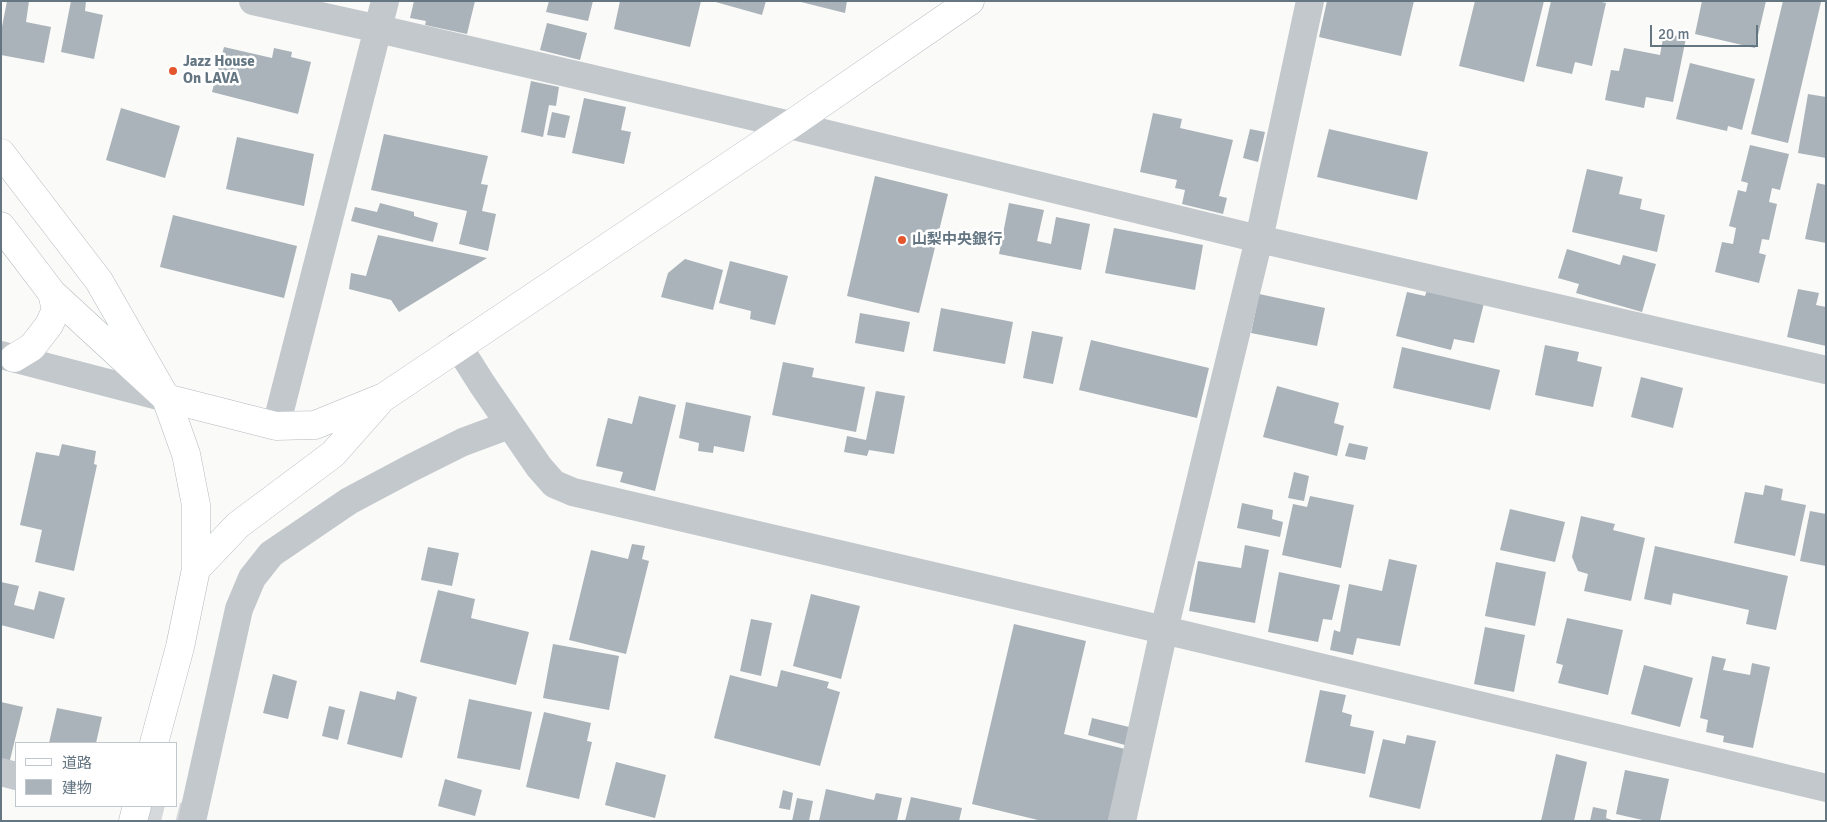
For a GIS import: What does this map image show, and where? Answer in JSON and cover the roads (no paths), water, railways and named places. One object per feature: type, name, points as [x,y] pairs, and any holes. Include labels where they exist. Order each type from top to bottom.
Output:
[{"type":"street","points":[[253,1],[790,125],[1259,239],[1826,370]]},
{"type":"street","points":[[276,426],[385,1]]},
{"type":"street","points":[[7,357],[276,426],[315,425],[384,397],[790,125],[970,1]]},
{"type":"street","points":[[1122,821],[1164,630],[1259,239],[1310,1]]},
{"type":"street","points":[[1,153],[99,281],[166,398],[186,454],[196,505],[196,569],[180,647],[154,742]]},
{"type":"street","points":[[1,226],[52,293],[166,398]]},
{"type":"street","points":[[7,357],[32,348],[49,325],[56,310],[52,293]]},
{"type":"street","points":[[458,346],[509,425],[539,467],[554,484],[572,492],[1164,630],[1826,788]]},
{"type":"street","points":[[196,569],[238,524],[333,454],[384,397]]},
{"type":"street","points":[[191,820],[239,609],[252,578],[271,554],[349,501],[395,476],[463,442],[509,425]]},
{"type":"street","points":[[1,772],[15,776]]},
{"type":"street","points":[[133,821],[137,807]]},
{"type":"tunnel","points":[[140,807],[184,818]]},
{"type":"place","name":"Jazz House On LAVA","points":[[173,71]]},
{"type":"place","name":"山梨中央銀行","points":[[902,240]]}]
